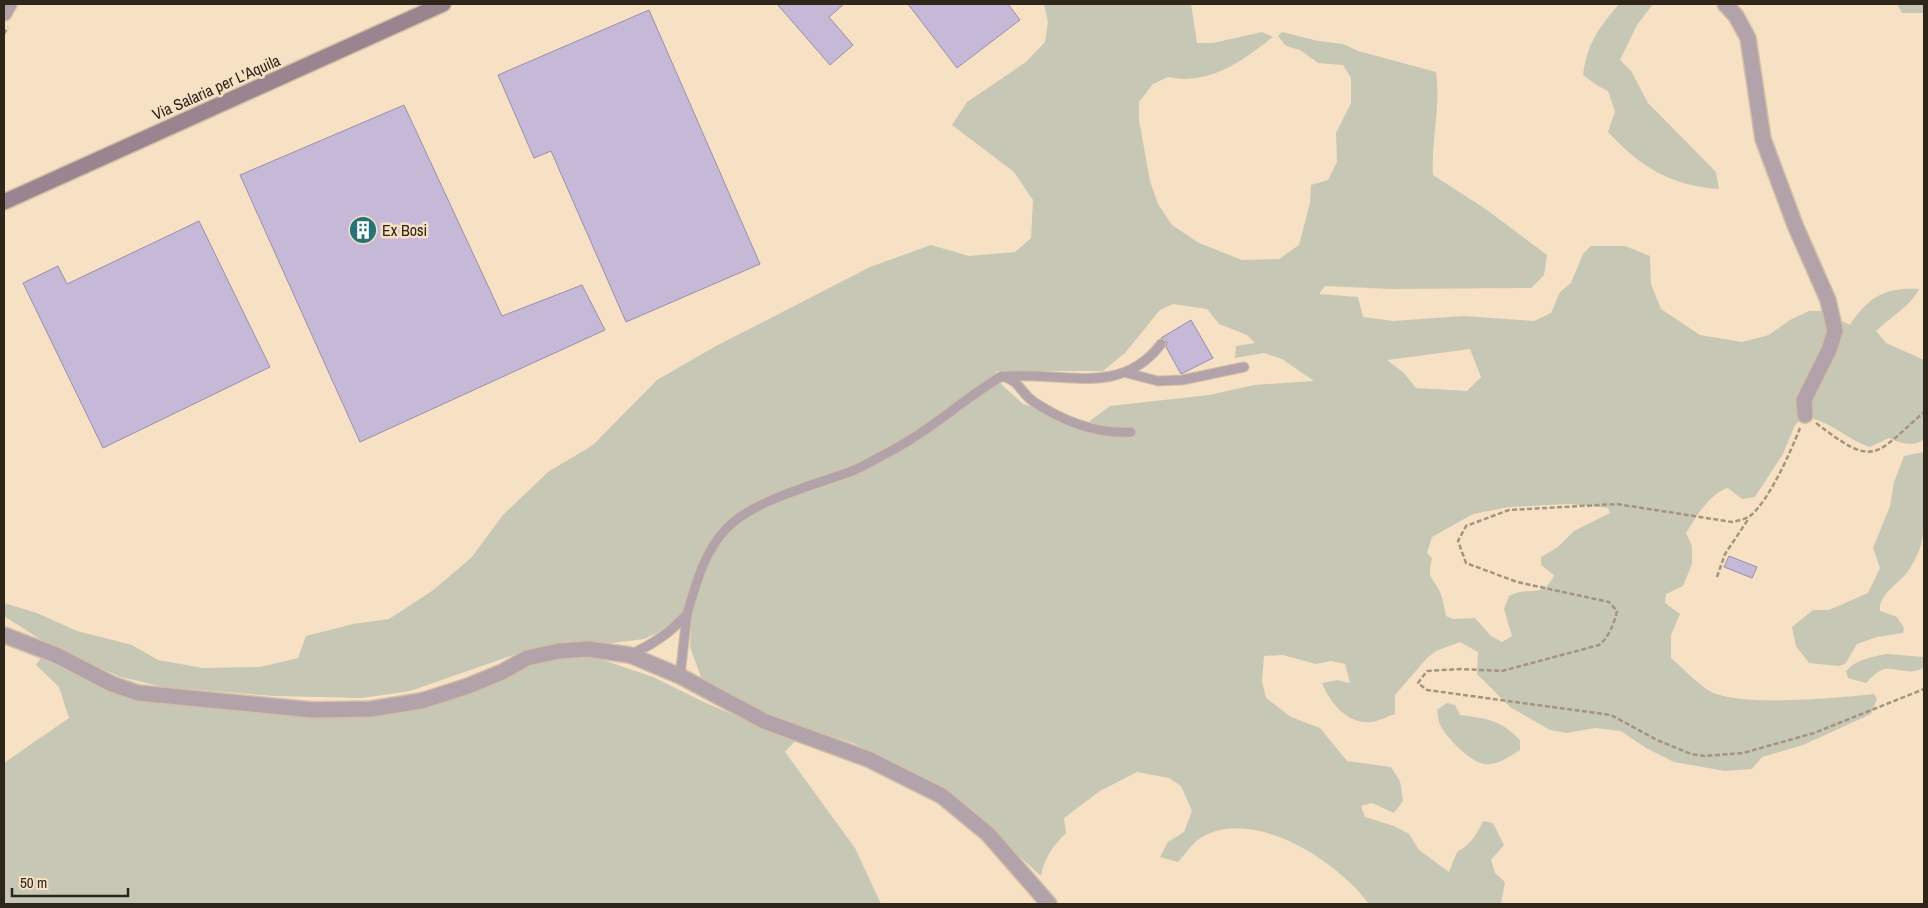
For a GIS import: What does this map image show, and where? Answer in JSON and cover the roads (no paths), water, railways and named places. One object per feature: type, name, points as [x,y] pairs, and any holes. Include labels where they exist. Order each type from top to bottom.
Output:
[{"type":"main road","name":"Via Salaria per L'Aquila","points":[[4,202],[443,4]]},
{"type":"street","points":[[4,13],[9,4]]},
{"type":"street","points":[[1725,4],[1736,16],[1748,38],[1763,139],[1795,225],[1828,300],[1835,331],[1829,350],[1804,400],[1806,415]]},
{"type":"street","points":[[4,635],[56,655],[112,684],[138,692],[313,710],[371,709],[421,700],[468,686],[502,672],[527,658],[559,650],[588,649],[630,655],[680,676],[764,721],[868,759],[942,796],[988,834],[1049,904]]},
{"type":"lane","points":[[1127,373],[1150,358],[1160,344]]},
{"type":"lane","points":[[680,676],[687,614],[698,576],[709,551],[725,529],[741,515],[854,470],[892,450],[925,431],[1002,376],[1033,374],[1077,378],[1127,373],[1158,380],[1182,380],[1244,367]]},
{"type":"lane","points":[[1002,376],[1015,380],[1032,401],[1075,425],[1109,433],[1131,432]]},
{"type":"lane","points":[[630,655],[654,644],[673,630],[687,614]]},
{"type":"place","name":"Ex Bosi","points":[[363,230]]}]
